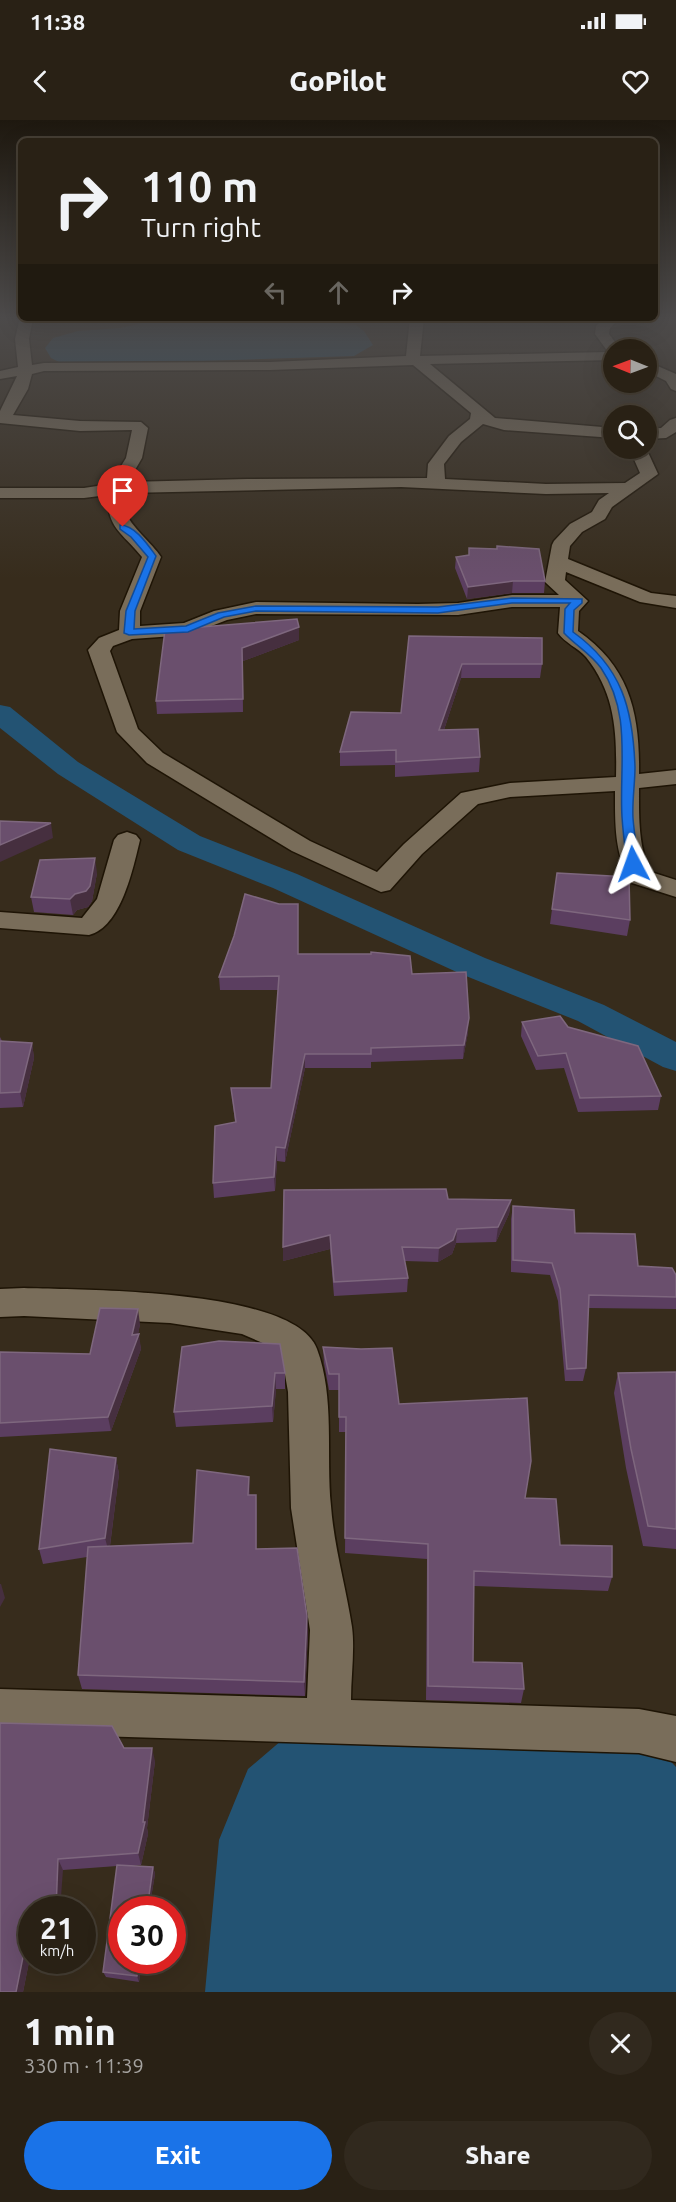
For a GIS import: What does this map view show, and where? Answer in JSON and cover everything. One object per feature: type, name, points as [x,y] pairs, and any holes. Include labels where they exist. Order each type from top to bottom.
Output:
[{"type":"street","points":[[13,404],[3,427],[135,425],[140,428],[134,458],[117,488],[117,513],[123,527],[134,535],[152,556],[130,611],[129,633]]},
{"type":"street","points":[[471,404],[489,421],[504,425],[603,432]]},
{"type":"street","points":[[436,484],[435,464],[455,439],[477,421],[479,413]]},
{"type":"street","points":[[657,433],[666,433],[676,423]]},
{"type":"street","points":[[578,601],[555,582],[561,545],[576,528],[599,515],[604,504],[649,474],[642,459]]},
{"type":"street","points":[[0,493],[84,493],[117,488],[401,482],[546,489],[627,488]]},
{"type":"street","points":[[558,562],[647,598],[676,602]]},
{"type":"street","points":[[578,601],[512,601],[458,609],[428,610],[256,608],[221,615],[188,629],[129,633],[106,642],[99,650],[128,732],[154,759],[301,846],[381,884],[413,849],[470,798],[510,790],[629,783],[660,777],[676,777]]},
{"type":"street","points":[[578,601],[569,609],[568,633],[588,647],[605,667],[618,692],[627,726],[629,783],[627,816],[633,864],[641,877],[676,889]]},
{"type":"street","points":[[0,920],[47,921],[89,927],[110,900],[127,840]]},
{"type":"street","points":[[0,1303],[24,1302],[170,1309],[248,1320],[278,1334],[299,1349],[307,1392],[311,1508],[331,1630],[328,1721]]},
{"type":"street","points":[[0,1710],[639,1731],[676,1739]]},
{"type":"water","points":[[282,1740],[656,1746],[676,1767],[676,1992],[205,1992],[219,1840],[248,1769]]},
{"type":"building","points":[[497,546],[539,549],[545,581],[513,581],[468,587],[456,557],[469,555],[469,548],[497,549]]},
{"type":"building","points":[[297,619],[299,627],[242,648],[243,699],[156,701],[165,630]]},
{"type":"building","points":[[409,636],[542,638],[542,664],[462,664],[439,730],[478,729],[480,757],[396,762],[396,750],[340,752],[351,712],[401,713]]},
{"type":"building","points":[[0,821],[51,823],[0,845]]},
{"type":"building","points":[[95,858],[90,886],[86,891],[75,894],[70,899],[31,897],[40,860]]},
{"type":"building","points":[[557,873],[629,877],[630,920],[552,909]]},
{"type":"building","points":[[245,894],[279,904],[298,904],[298,954],[371,954],[371,952],[410,956],[412,974],[466,972],[469,1018],[464,1045],[371,1048],[371,1054],[305,1054],[285,1148],[276,1147],[274,1177],[213,1183],[215,1126],[236,1122],[231,1088],[271,1088],[279,976],[219,977],[234,936]]},
{"type":"building","points":[[560,1016],[568,1027],[638,1046],[661,1096],[580,1098],[566,1053],[538,1056],[522,1022]]},
{"type":"building","points":[[0,1041],[32,1043],[20,1092],[0,1093]]},
{"type":"building","points":[[446,1189],[448,1199],[511,1200],[498,1227],[457,1229],[453,1240],[439,1248],[402,1247],[408,1278],[334,1282],[330,1235],[283,1247],[284,1190]]},
{"type":"building","points":[[513,1206],[574,1210],[575,1233],[635,1234],[638,1266],[672,1268],[676,1275],[676,1297],[589,1295],[586,1368],[567,1369],[560,1289],[552,1263],[513,1260]]},
{"type":"building","points":[[100,1308],[138,1309],[132,1335],[139,1334],[108,1417],[0,1423],[0,1352],[90,1354]]},
{"type":"building","points":[[219,1341],[280,1344],[285,1373],[275,1373],[272,1406],[174,1412],[182,1347]]},
{"type":"building","points":[[323,1347],[392,1348],[399,1404],[527,1398],[531,1461],[525,1498],[556,1499],[560,1545],[612,1546],[612,1577],[474,1571],[473,1662],[522,1663],[524,1689],[428,1686],[428,1544],[345,1538],[346,1417],[339,1417],[339,1374],[329,1374]]},
{"type":"building","points":[[676,1372],[676,1529],[648,1526],[631,1449],[618,1373]]},
{"type":"building","points":[[50,1449],[116,1458],[105,1538],[39,1549]]},
{"type":"building","points":[[197,1470],[249,1477],[248,1495],[256,1495],[256,1549],[297,1548],[307,1616],[304,1682],[78,1675],[88,1547],[193,1543]]},
{"type":"building","points":[[0,1723],[112,1726],[124,1748],[152,1748],[143,1822],[145,1822],[138,1853],[58,1859],[57,1896],[18,1896],[20,1974],[16,1992],[0,1992]]},
{"type":"building","points":[[117,1865],[153,1867],[149,1896],[113,1896]]},
{"type":"building","points":[[108,1934],[108,1973],[103,1972]]},
{"type":"waterway","points":[[0,713],[68,768],[189,843],[285,881],[473,966],[591,1013],[676,1058]]},
{"type":"route","points":[[123,527],[134,535],[152,556],[130,611],[129,633],[188,629],[221,615],[256,608],[438,610],[512,601],[578,601],[569,609],[568,633],[588,647],[605,667],[618,692],[627,726],[629,768],[627,816],[631,830],[633,864]]}]
